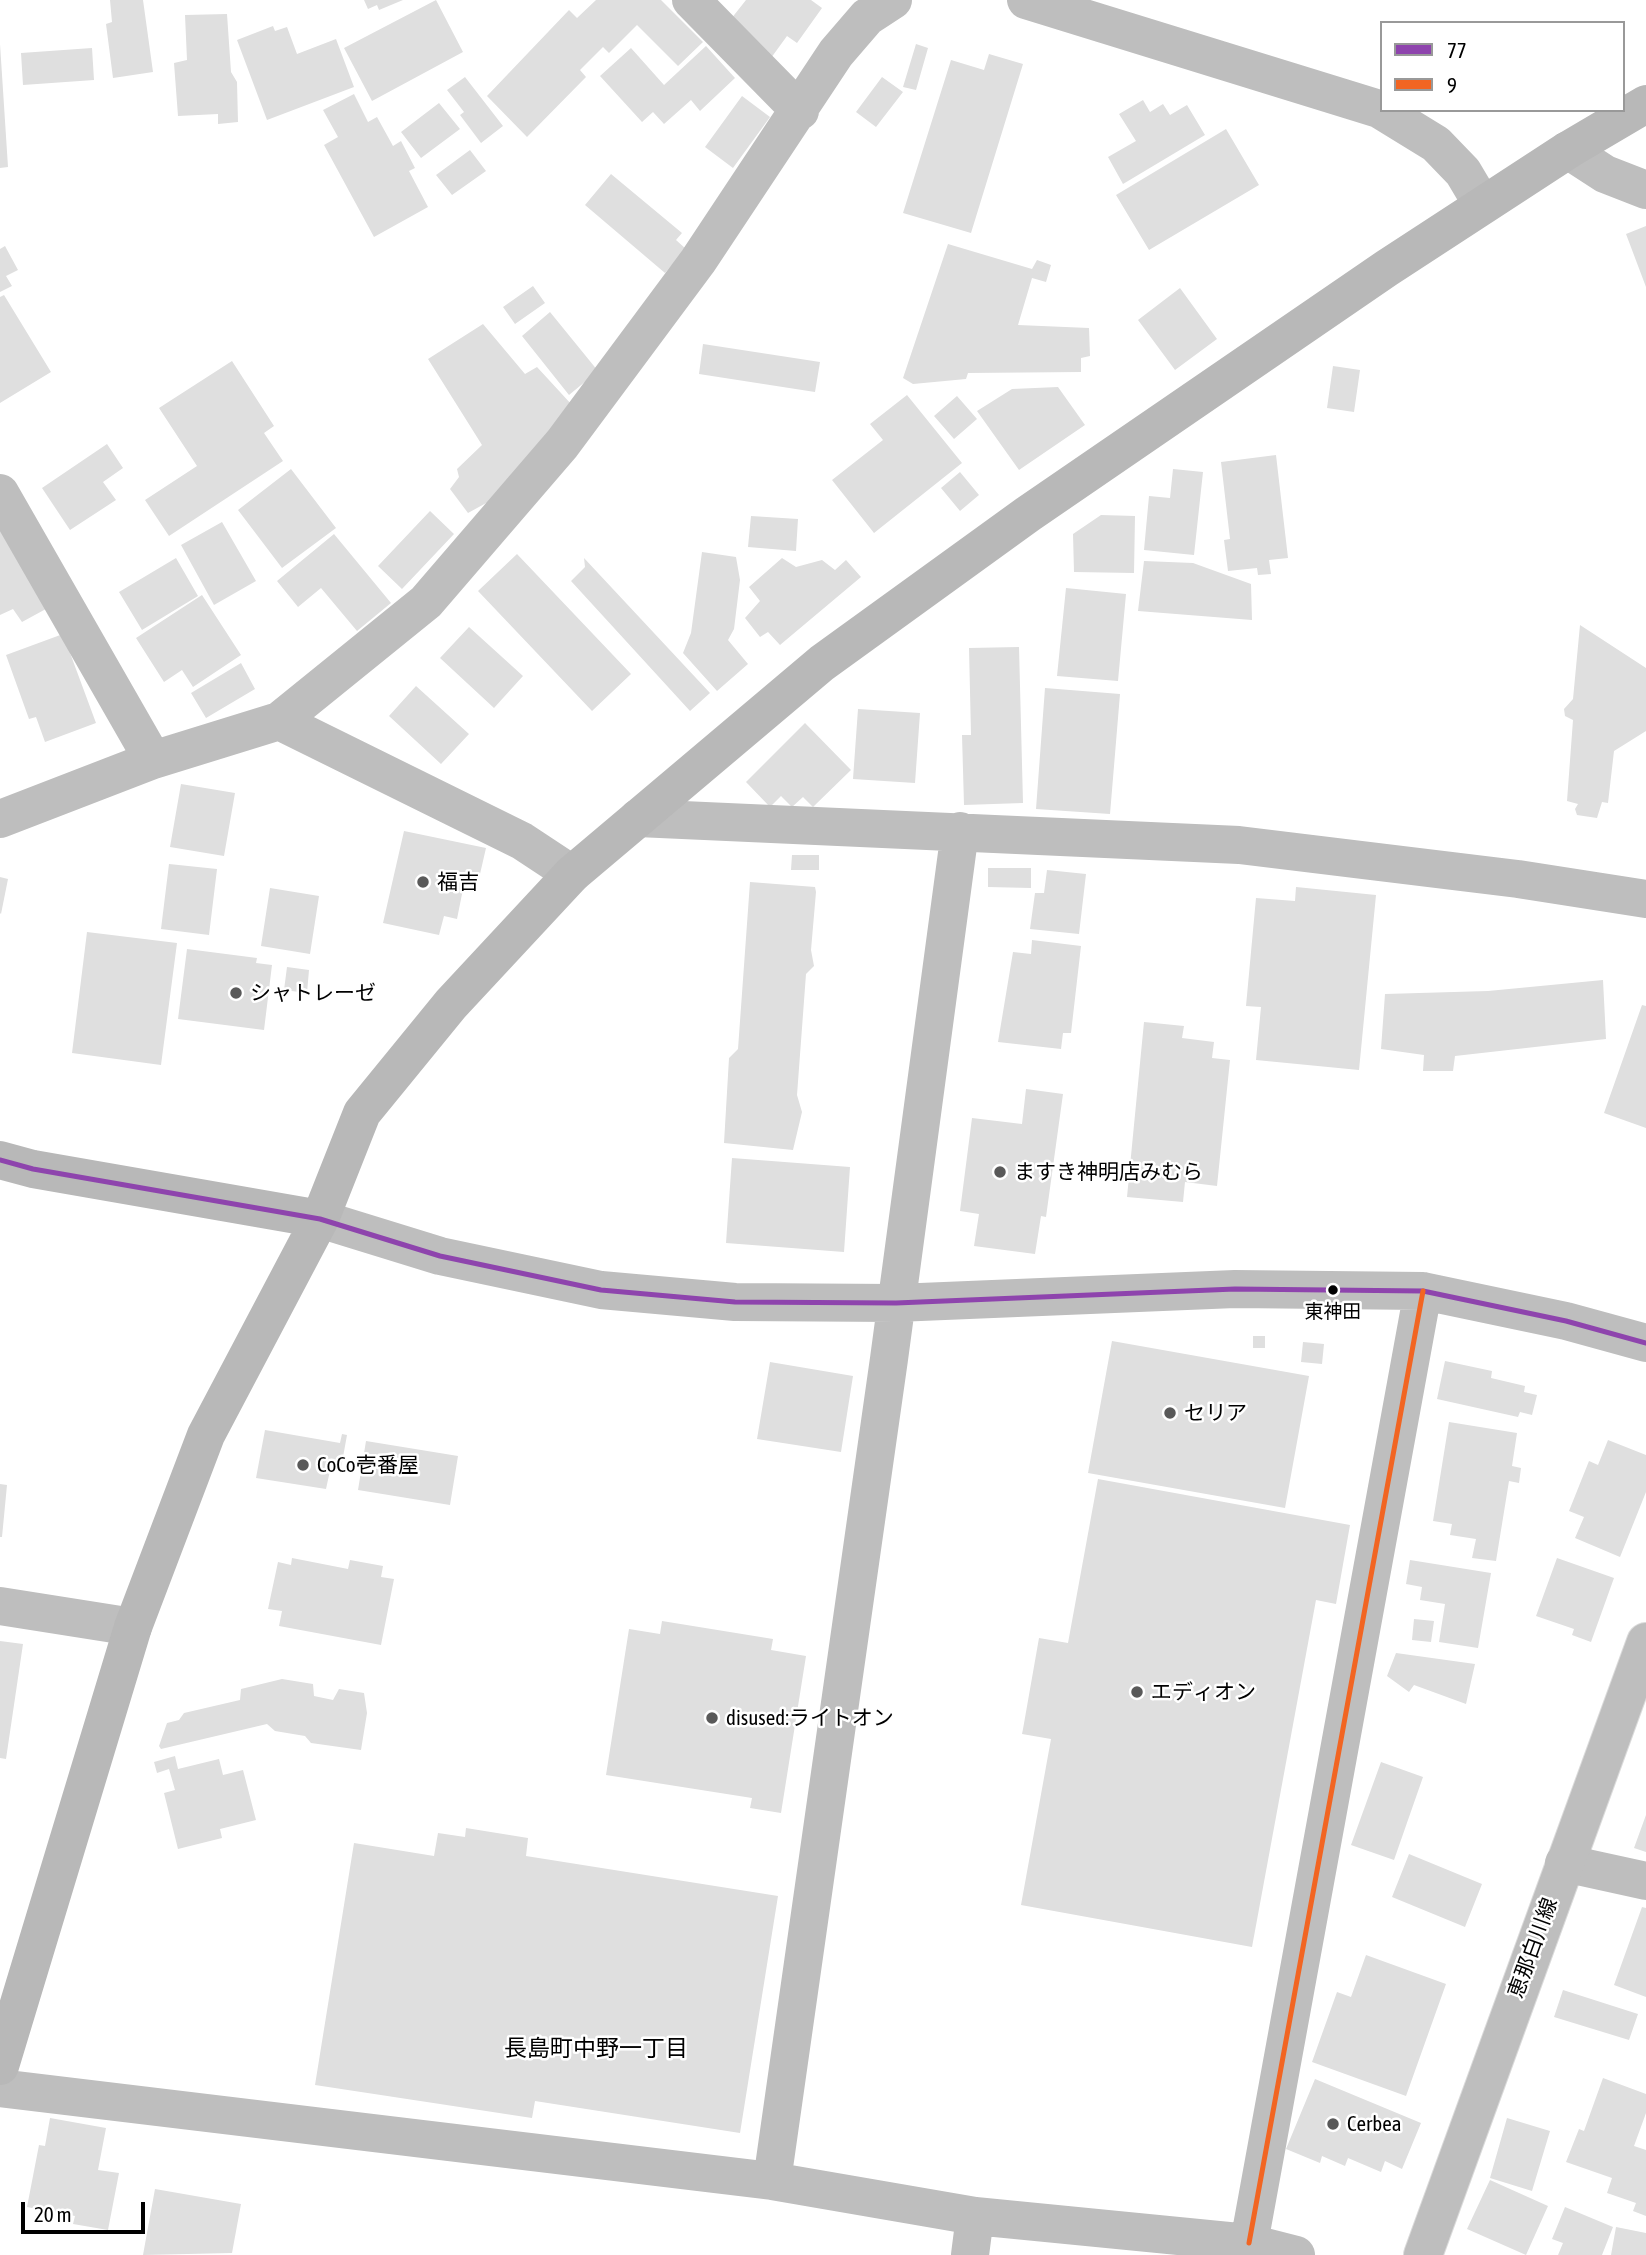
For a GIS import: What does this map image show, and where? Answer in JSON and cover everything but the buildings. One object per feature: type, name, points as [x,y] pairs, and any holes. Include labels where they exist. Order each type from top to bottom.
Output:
[{"type":"street","points":[[691,0],[800,111]]},
{"type":"street","points":[[0,819],[153,760],[279,721],[426,602],[544,465],[698,261],[836,53],[867,17],[893,0]]},
{"type":"street","points":[[1026,0],[1380,109]]},
{"type":"street","points":[[0,2066],[133,1626],[206,1435],[320,1219],[362,1113],[451,1004],[572,874],[822,663],[1028,514],[1482,204],[1646,103]]},
{"type":"street","points":[[1385,112],[1436,144],[1463,172],[1482,204]]},
{"type":"street","points":[[1568,150],[1605,174],[1646,190]]},
{"type":"street","points":[[0,493],[153,760]]},
{"type":"street","points":[[279,721],[522,841],[572,874]]},
{"type":"street","points":[[638,818],[1239,845],[1518,878],[1646,899]]},
{"type":"street","points":[[772,2181],[960,831]]},
{"type":"street","points":[[0,1160],[33,1169],[320,1219],[439,1256],[601,1290],[734,1302],[896,1303],[1236,1289],[1423,1291],[1566,1321],[1646,1343]]},
{"type":"street","points":[[1249,2243],[1423,1291]]},
{"type":"street","points":[[0,1606],[133,1626]]},
{"type":"street","name":"恵那白川線","points":[[1423,2255],[1646,1642]]},
{"type":"street","points":[[1564,1863],[1646,1881]]},
{"type":"street","points":[[0,2088],[772,2181],[975,2216],[1249,2243],[1296,2255]]},
{"type":"street","points":[[970,2255],[975,2216]]},
{"type":"transit line","name":"77","points":[[0,1160],[33,1169],[320,1219],[440,1256],[601,1290],[735,1302],[896,1303],[1235,1289],[1423,1291],[1566,1321],[1646,1343]]},
{"type":"transit line","name":"9","points":[[1249,2243],[1423,1291]]},
{"type":"place","name":"福吉","points":[[423,882]]},
{"type":"place","name":"シャトレーゼ","points":[[236,993]]},
{"type":"place","name":"ますき神明店みむら","points":[[1000,1172]]},
{"type":"place","name":"東神田","points":[[1333,1290]]},
{"type":"place","name":"セリア","points":[[1170,1413]]},
{"type":"place","name":"CoCo壱番屋","points":[[303,1465]]},
{"type":"place","name":"エディオン","points":[[1137,1692]]},
{"type":"place","name":"disused:ライトオン","points":[[712,1718]]},
{"type":"place","name":"Cerbea","points":[[1333,2124]]},
{"type":"district","name":"長島町中野一丁目","points":[[596,2049]]}]
